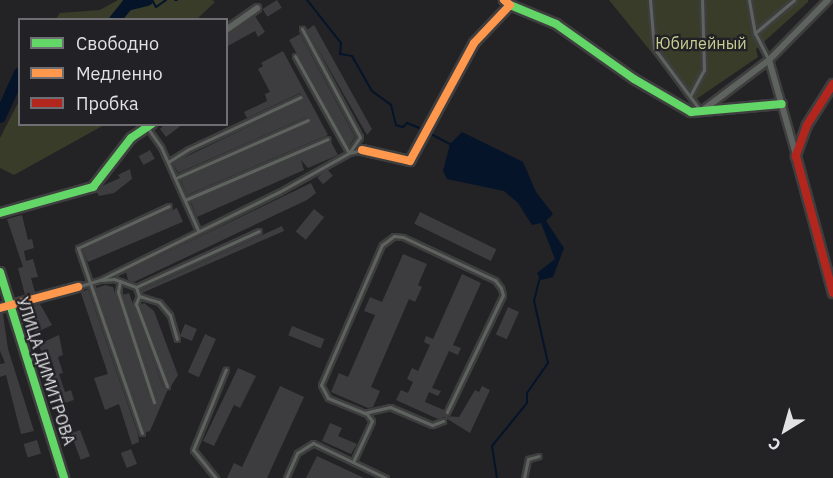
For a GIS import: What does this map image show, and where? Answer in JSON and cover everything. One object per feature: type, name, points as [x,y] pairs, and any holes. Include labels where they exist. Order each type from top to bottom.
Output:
[{"type":"street","points":[[702,112],[770,60],[828,0]]},
{"type":"street","points":[[362,150],[410,160],[474,43],[507,2],[556,24],[667,99],[691,112],[782,104]]},
{"type":"street","points":[[228,29],[256,8]]},
{"type":"street","points":[[770,60],[833,292]]},
{"type":"street","points":[[796,156],[807,125],[833,84]]},
{"type":"street","points":[[0,213],[93,186],[132,138],[151,127]]},
{"type":"street","name":"УЛИЦА ДИМИТРОВА","points":[[0,272],[4,307],[64,478]]},
{"type":"street","points":[[4,307],[78,287]]},
{"type":"lane","points":[[650,0],[654,48],[702,112]]},
{"type":"lane","points":[[690,96],[704,70],[702,0]]},
{"type":"lane","points":[[749,0],[754,33],[770,60]]},
{"type":"lane","points":[[754,33],[794,0]]},
{"type":"lane","points":[[302,29],[360,137],[350,153]]},
{"type":"lane","points":[[295,56],[350,153]]},
{"type":"lane","points":[[168,162],[189,149],[301,97]]},
{"type":"lane","points":[[176,178],[308,120]]},
{"type":"lane","points":[[151,127],[198,230]]},
{"type":"lane","points":[[185,200],[328,139]]},
{"type":"lane","points":[[78,287],[100,280],[279,192],[350,153],[362,150]]},
{"type":"lane","points":[[142,433],[78,248],[169,206]]},
{"type":"lane","points":[[100,280],[120,281],[136,287],[258,231]]},
{"type":"lane","points":[[353,462],[372,421],[364,413],[328,398],[321,385],[382,245],[393,236],[403,237],[495,280],[501,288],[503,295],[447,412]]},
{"type":"lane","points":[[120,281],[118,292],[154,402]]},
{"type":"lane","points":[[136,287],[139,296],[136,304],[166,386]]},
{"type":"lane","points":[[139,296],[159,302],[170,315],[177,339]]},
{"type":"lane","points":[[216,478],[193,450],[226,369]]},
{"type":"lane","points":[[364,413],[390,407],[432,425],[443,421]]},
{"type":"lane","points":[[286,478],[297,453],[313,443],[386,478]]},
{"type":"lane","points":[[524,478],[528,459],[538,456]]},
{"type":"green space","points":[[118,0],[212,0],[215,2],[198,18],[57,18],[60,13],[100,10]]},
{"type":"green space","name":"Юбилейный","points":[[609,0],[808,0],[808,2],[756,49],[758,57],[692,102]]},
{"type":"green space","points":[[18,103],[18,126],[102,126],[14,175],[0,168],[0,138]]},
{"type":"water","points":[[462,132],[523,162],[536,192],[553,214],[546,221],[564,248],[553,277],[541,280],[537,273],[555,259],[541,223],[532,225],[518,203],[504,191],[447,179],[443,171],[450,144]]},
{"type":"building","points":[[277,0],[282,8],[267,17],[263,9]]},
{"type":"building","points":[[255,16],[265,32],[258,37],[255,31],[228,46],[228,34]]},
{"type":"building","points":[[314,25],[372,129],[367,135],[307,30]]},
{"type":"building","points":[[300,34],[355,137],[349,146],[289,40]]},
{"type":"building","points":[[283,51],[328,135],[187,195],[181,180],[311,122],[306,117],[178,173],[173,163],[304,100],[300,93],[247,118],[244,112],[267,101],[265,94],[270,92],[258,69],[263,66],[261,63]]},
{"type":"building","points":[[163,126],[180,126],[166,137],[160,129]]},
{"type":"building","points":[[331,142],[338,155],[308,168],[301,160],[304,170],[197,217],[191,202]]},
{"type":"building","points":[[150,150],[155,159],[143,165],[139,156]]},
{"type":"building","points":[[130,169],[132,179],[114,193],[99,196],[97,192],[102,186],[120,178],[118,175]]},
{"type":"building","points":[[327,169],[333,176],[323,184],[317,178]]},
{"type":"building","points":[[311,183],[316,193],[307,200],[134,282],[128,280],[126,272]]},
{"type":"building","points":[[177,208],[183,222],[88,262],[82,248]]},
{"type":"building","points":[[314,209],[324,217],[306,240],[296,232]]},
{"type":"building","points":[[420,212],[496,249],[491,261],[414,224]]},
{"type":"building","points":[[22,215],[28,240],[32,239],[34,248],[24,251],[26,261],[33,259],[38,277],[31,278],[35,292],[25,295],[18,268],[23,267],[7,219]]},
{"type":"building","points":[[282,226],[284,231],[142,293],[141,290]]},
{"type":"building","points":[[403,254],[427,264],[418,285],[422,287],[415,302],[409,299],[371,387],[380,391],[373,407],[368,408],[331,392],[339,373],[348,377],[375,315],[364,311],[370,297],[382,302]]},
{"type":"building","points":[[462,274],[481,283],[453,345],[461,348],[458,355],[449,351],[432,388],[441,391],[438,396],[429,392],[425,402],[444,410],[446,416],[459,417],[475,390],[479,392],[482,386],[490,390],[470,433],[444,417],[438,419],[396,400],[401,390],[408,393],[413,382],[407,379],[412,368],[418,371],[430,345],[424,342],[426,336],[433,339]]},
{"type":"building","points":[[105,285],[113,287],[151,404],[156,405],[158,401],[123,295],[129,293],[163,387],[168,389],[150,431],[146,432],[96,288]]},
{"type":"building","points":[[88,289],[138,434],[139,442],[132,445],[119,404],[105,410],[94,378],[108,374],[81,293]]},
{"type":"building","points":[[144,303],[154,311],[178,375],[171,386],[140,305]]},
{"type":"building","points":[[40,304],[52,325],[35,333],[29,307]]},
{"type":"building","points":[[508,307],[519,312],[507,339],[496,334]]},
{"type":"building","points":[[0,314],[3,314],[8,349],[34,431],[21,434],[6,375],[0,377],[0,364],[5,363],[0,351]]},
{"type":"building","points":[[185,324],[197,329],[192,341],[180,336]]},
{"type":"building","points":[[292,326],[324,339],[321,348],[288,335]]},
{"type":"building","points":[[205,334],[216,339],[199,377],[188,372]]},
{"type":"building","points":[[59,335],[63,355],[58,357],[63,373],[59,374],[65,392],[71,390],[74,400],[58,405],[47,370],[54,368],[47,349],[41,351],[39,344]]},
{"type":"building","points":[[238,368],[256,376],[240,408],[234,405],[214,446],[203,441]]},
{"type":"building","points":[[280,386],[304,397],[267,478],[227,478],[234,463],[242,467]]},
{"type":"building","points":[[330,423],[342,428],[338,436],[357,444],[351,454],[322,441]]},
{"type":"building","points":[[80,430],[90,456],[81,460],[71,434]]},
{"type":"building","points":[[37,440],[41,453],[28,457],[24,444]]},
{"type":"building","points":[[131,449],[137,464],[127,468],[121,453]]},
{"type":"building","points":[[317,456],[364,478],[306,478]]},
{"type":"waterway","points":[[117,18],[127,5],[147,0]]},
{"type":"waterway","points":[[152,0],[156,7],[166,0]]},
{"type":"waterway","points":[[307,0],[341,43],[340,54],[352,56],[372,91],[391,105],[396,125],[403,127],[407,123],[424,130]]},
{"type":"waterway","points":[[0,117],[18,77]]},
{"type":"waterway","points":[[429,133],[453,146]]},
{"type":"waterway","points":[[497,478],[492,446],[527,403],[527,393],[548,363],[534,301],[540,277]]},
{"type":"traffic: fast","points":[[510,5],[556,24],[634,79],[691,112],[782,104]]},
{"type":"traffic: fast","points":[[0,213],[93,187],[131,138],[149,126]]},
{"type":"traffic: fast","points":[[0,272],[64,478]]},
{"type":"traffic: slow","points":[[362,150],[410,161],[474,43],[510,5],[504,0]]},
{"type":"traffic: slow","points":[[0,308],[78,287]]},
{"type":"traffic: jam","points":[[833,84],[807,125],[796,156],[833,293]]}]
